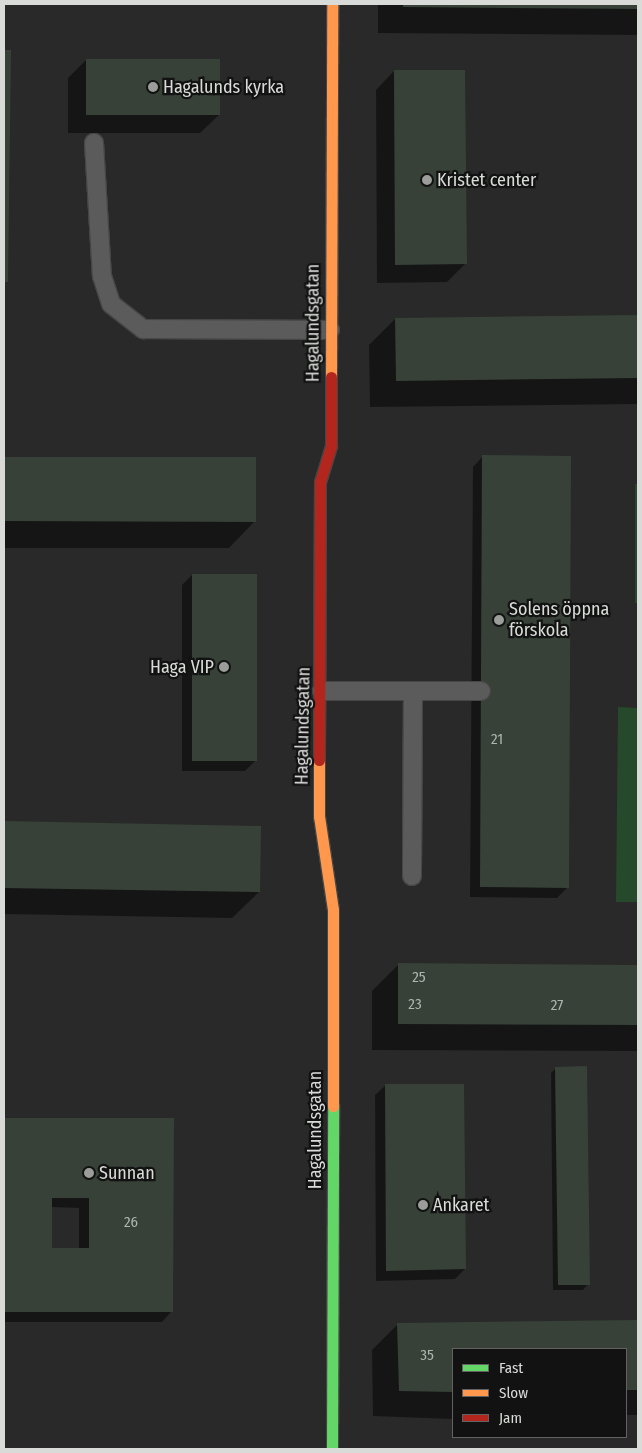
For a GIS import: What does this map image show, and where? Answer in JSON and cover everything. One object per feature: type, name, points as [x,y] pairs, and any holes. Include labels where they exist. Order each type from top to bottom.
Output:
[{"type":"street","name":"Hagalundsgatan","points":[[332,4],[331,446],[320,482],[322,691],[320,816],[333,910],[332,1449]]},
{"type":"lane","points":[[94,143],[102,276],[111,304],[143,329],[330,330]]},
{"type":"lane","points":[[322,691],[481,691]]},
{"type":"lane","points":[[412,876],[413,691]]},
{"type":"green space","points":[[635,484],[638,484],[638,603],[635,603]]},
{"type":"green space","points":[[618,707],[638,708],[638,902],[616,902]]},
{"type":"building","points":[[403,4],[638,4],[638,9],[403,7]]},
{"type":"building","points":[[4,50],[11,50],[8,282],[4,282]]},
{"type":"building","name":"Hagalunds kyrka","points":[[86,59],[220,59],[220,115],[86,115]]},
{"type":"building","points":[[394,70],[465,70],[467,264],[395,265]]},
{"type":"building","points":[[638,315],[638,378],[396,381],[395,318]]},
{"type":"building","points":[[482,455],[571,456],[569,888],[480,887]]},
{"type":"building","points":[[4,457],[256,457],[256,522],[4,521]]},
{"type":"building","name":"Haga VIP","points":[[192,574],[257,574],[257,761],[192,761]]},
{"type":"building","points":[[4,821],[261,826],[260,892],[4,888]]},
{"type":"building","points":[[398,963],[638,965],[638,1025],[398,1024]]},
{"type":"building","points":[[587,1066],[590,1285],[558,1285],[555,1067]]},
{"type":"building","points":[[385,1084],[464,1084],[466,1269],[386,1271]]},
{"type":"building","points":[[4,1118],[174,1118],[173,1312],[4,1312]],"holes":[[[52,1198],[89,1198],[89,1248],[52,1248]]]},
{"type":"building","points":[[638,1320],[638,1390],[627,1390],[627,1348],[452,1348],[452,1392],[399,1391],[397,1323]]},
{"type":"traffic: fast","points":[[332,1449],[333,1106]]},
{"type":"traffic: slow","points":[[331,377],[332,4]]},
{"type":"traffic: slow","points":[[319,760],[319,816],[333,910],[333,1106]]},
{"type":"traffic: jam","points":[[319,760],[320,482],[331,446],[331,377]]},
{"type":"place","name":"Hagalunds kyrka","points":[[153,87]]},
{"type":"place","name":"Kristet center","points":[[427,180]]},
{"type":"place","name":"Solens öppna förskola","points":[[499,620]]},
{"type":"place","name":"Haga VIP","points":[[224,667]]},
{"type":"place","name":"Sunnan","points":[[89,1173]]},
{"type":"place","name":"Ankaret","points":[[423,1205]]}]
